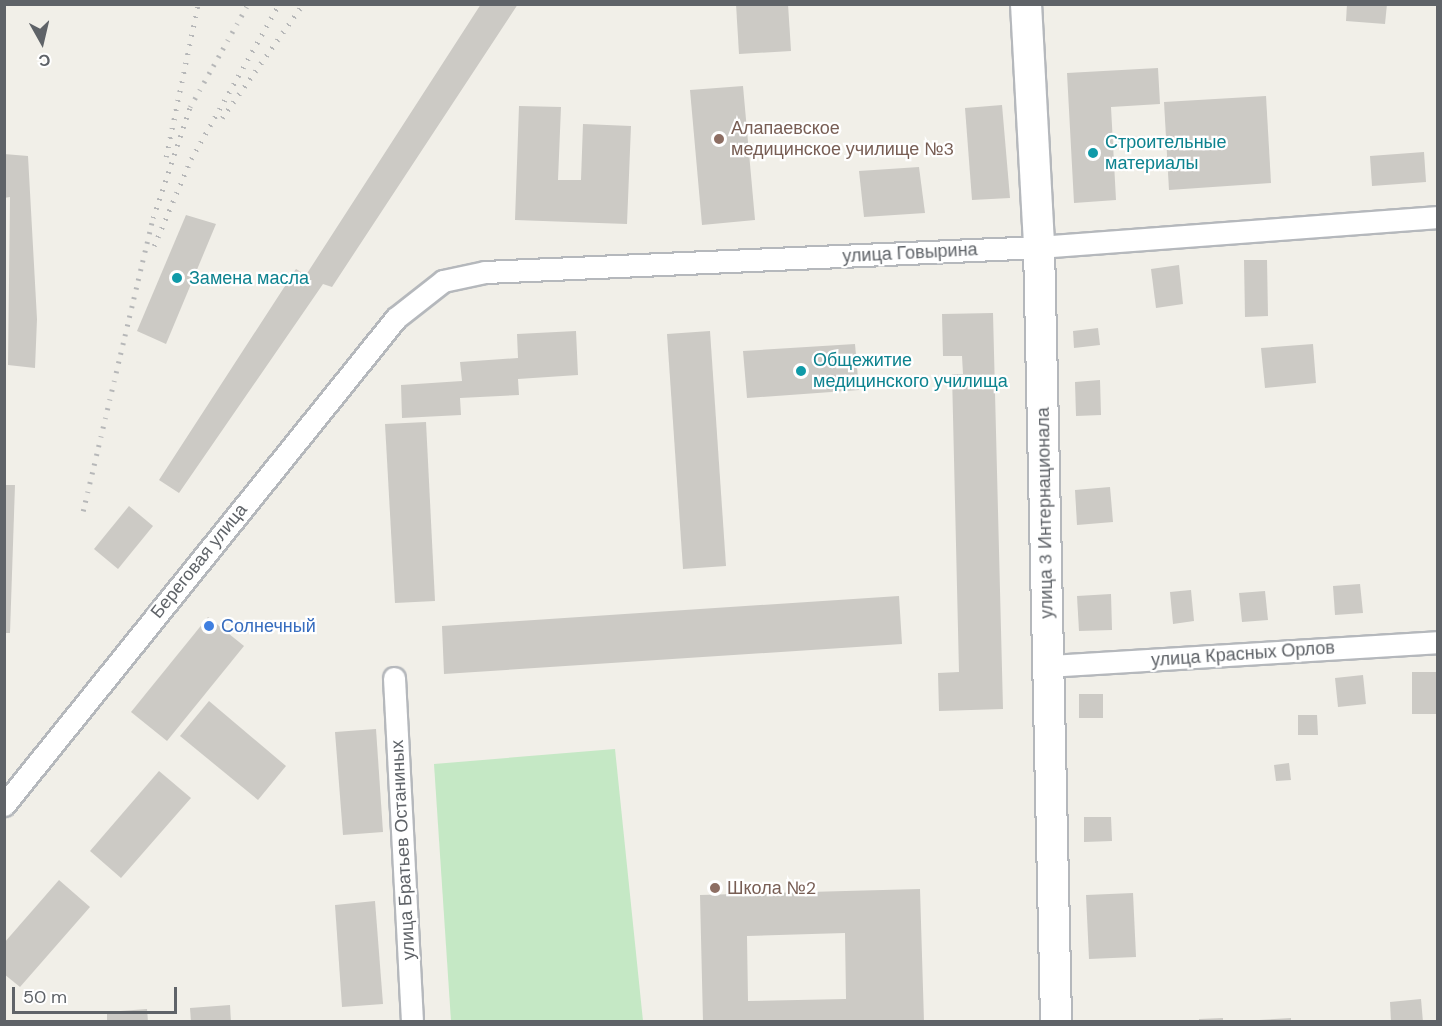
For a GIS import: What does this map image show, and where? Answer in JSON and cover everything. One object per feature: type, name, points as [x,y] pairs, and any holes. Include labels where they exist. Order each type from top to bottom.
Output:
[{"type":"main road","name":"улица 3 Интернационала","points":[[1026,4],[1039,247],[1056,1022]]},
{"type":"street","name":"улица Говырина","points":[[396,318],[443,281],[485,272],[1039,247],[1437,217]]},
{"type":"street","name":"Береговая улица","points":[[4,805],[396,318]]},
{"type":"street","name":"улица Красных Орлов","points":[[1048,666],[1437,642]]},
{"type":"street","name":"улица Братьев Останиных","points":[[394,678],[412,1022]]},
{"type":"green space","points":[[615,749],[643,1021],[451,1021],[434,764]]},
{"type":"building","points":[[481,4],[518,4],[332,287],[323,284],[179,493],[159,480],[296,269],[306,275]]},
{"type":"building","points":[[736,4],[788,4],[791,51],[739,54]]},
{"type":"building","points":[[1347,4],[1387,4],[1385,24],[1346,21]]},
{"type":"building","name":"Строительные материалы","points":[[1158,68],[1160,104],[1111,107],[1116,200],[1074,203],[1067,73]]},
{"type":"building","points":[[743,86],[755,220],[702,225],[690,90]]},
{"type":"building","points":[[1266,96],[1271,183],[1169,190],[1164,102]]},
{"type":"building","points":[[1002,105],[1010,198],[972,200],[965,108]]},
{"type":"building","points":[[519,106],[561,107],[558,180],[581,180],[583,124],[631,126],[627,224],[515,220]]},
{"type":"building","points":[[1424,152],[1426,182],[1372,186],[1370,156]]},
{"type":"building","points":[[4,154],[28,156],[37,319],[35,368],[8,365],[10,197],[4,198]]},
{"type":"building","points":[[919,167],[925,213],[864,217],[859,171]]},
{"type":"building","name":"Замена масла","points":[[186,215],[216,224],[166,344],[137,331]]},
{"type":"building","points":[[1244,260],[1267,260],[1268,316],[1245,317]]},
{"type":"building","points":[[1179,265],[1183,304],[1156,308],[1151,269]]},
{"type":"building","points":[[993,313],[1003,709],[939,711],[938,673],[959,672],[952,374],[963,374],[962,356],[943,356],[942,314]]},
{"type":"building","points":[[1098,328],[1100,345],[1074,348],[1073,331]]},
{"type":"building","points":[[576,331],[578,375],[518,379],[519,395],[460,398],[461,415],[402,418],[401,385],[462,381],[460,362],[518,358],[517,334]]},
{"type":"building","points":[[710,331],[726,566],[683,569],[667,334]]},
{"type":"building","name":"Общежитие медицинского училища","points":[[855,344],[859,390],[747,398],[743,351]]},
{"type":"building","points":[[1313,344],[1316,383],[1265,388],[1261,348]]},
{"type":"building","points":[[1100,380],[1101,415],[1076,416],[1075,382]]},
{"type":"building","points":[[426,422],[435,601],[395,603],[385,424]]},
{"type":"building","points":[[4,485],[15,485],[10,633],[4,633]]},
{"type":"building","points":[[1110,487],[1113,522],[1077,525],[1075,490]]},
{"type":"building","points":[[129,506],[153,526],[118,569],[94,549]]},
{"type":"building","points":[[1360,584],[1363,613],[1335,615],[1333,586]]},
{"type":"building","points":[[1191,590],[1194,621],[1173,624],[1170,592]]},
{"type":"building","points":[[1265,591],[1268,620],[1242,622],[1239,593]]},
{"type":"building","points":[[1111,594],[1112,630],[1079,631],[1077,596]]},
{"type":"building","points":[[899,596],[902,644],[444,674],[442,626]]},
{"type":"building","points":[[208,617],[244,646],[167,741],[131,712]]},
{"type":"building","points":[[1412,672],[1438,672],[1438,714],[1412,714]]},
{"type":"building","points":[[1363,675],[1366,704],[1338,707],[1335,678]]},
{"type":"building","points":[[1079,694],[1103,694],[1103,718],[1079,718]]},
{"type":"building","points":[[209,701],[286,766],[258,800],[180,736]]},
{"type":"building","points":[[1298,715],[1317,715],[1318,735],[1298,735]]},
{"type":"building","points":[[376,729],[383,832],[343,835],[335,732]]},
{"type":"building","points":[[1289,763],[1291,780],[1276,781],[1274,765]]},
{"type":"building","points":[[159,771],[191,798],[121,878],[90,851]]},
{"type":"building","points":[[1084,817],[1111,817],[1112,841],[1084,842]]},
{"type":"building","points":[[59,880],[90,907],[20,987],[4,974],[4,943]]},
{"type":"building","points":[[920,889],[924,1022],[703,1022],[700,895]],"holes":[[[845,933],[846,999],[748,1001],[747,936]]]},
{"type":"building","points":[[1133,893],[1136,957],[1089,959],[1086,895]]},
{"type":"building","points":[[375,901],[383,1004],[342,1007],[335,905]]},
{"type":"building","points":[[1421,999],[1423,1022],[1391,1022],[1390,1002]]},
{"type":"building","points":[[230,1005],[231,1022],[191,1022],[190,1008]]},
{"type":"building","points":[[147,1009],[148,1022],[107,1022],[107,1012]]},
{"type":"building","points":[[1223,1018],[1223,1022],[1199,1022],[1199,1019]]},
{"type":"building","points":[[1291,1018],[1291,1022],[1259,1022],[1259,1020]]},
{"type":"railway","points":[[166,157],[198,4]]},
{"type":"railway","points":[[83,511],[153,218],[190,107],[248,4]]},
{"type":"railway","points":[[154,246],[191,159],[279,4]]},
{"type":"railway","points":[[222,118],[303,4]]},
{"type":"place","name":"Алапаевское медицинское училище №3","points":[[719,139]]},
{"type":"place","name":"Строительные материалы","points":[[1093,153]]},
{"type":"place","name":"Замена масла","points":[[177,278]]},
{"type":"place","name":"Общежитие медицинского училища","points":[[801,371]]},
{"type":"place","name":"Солнечный","points":[[209,626]]},
{"type":"place","name":"Школа №2","points":[[715,888]]}]
